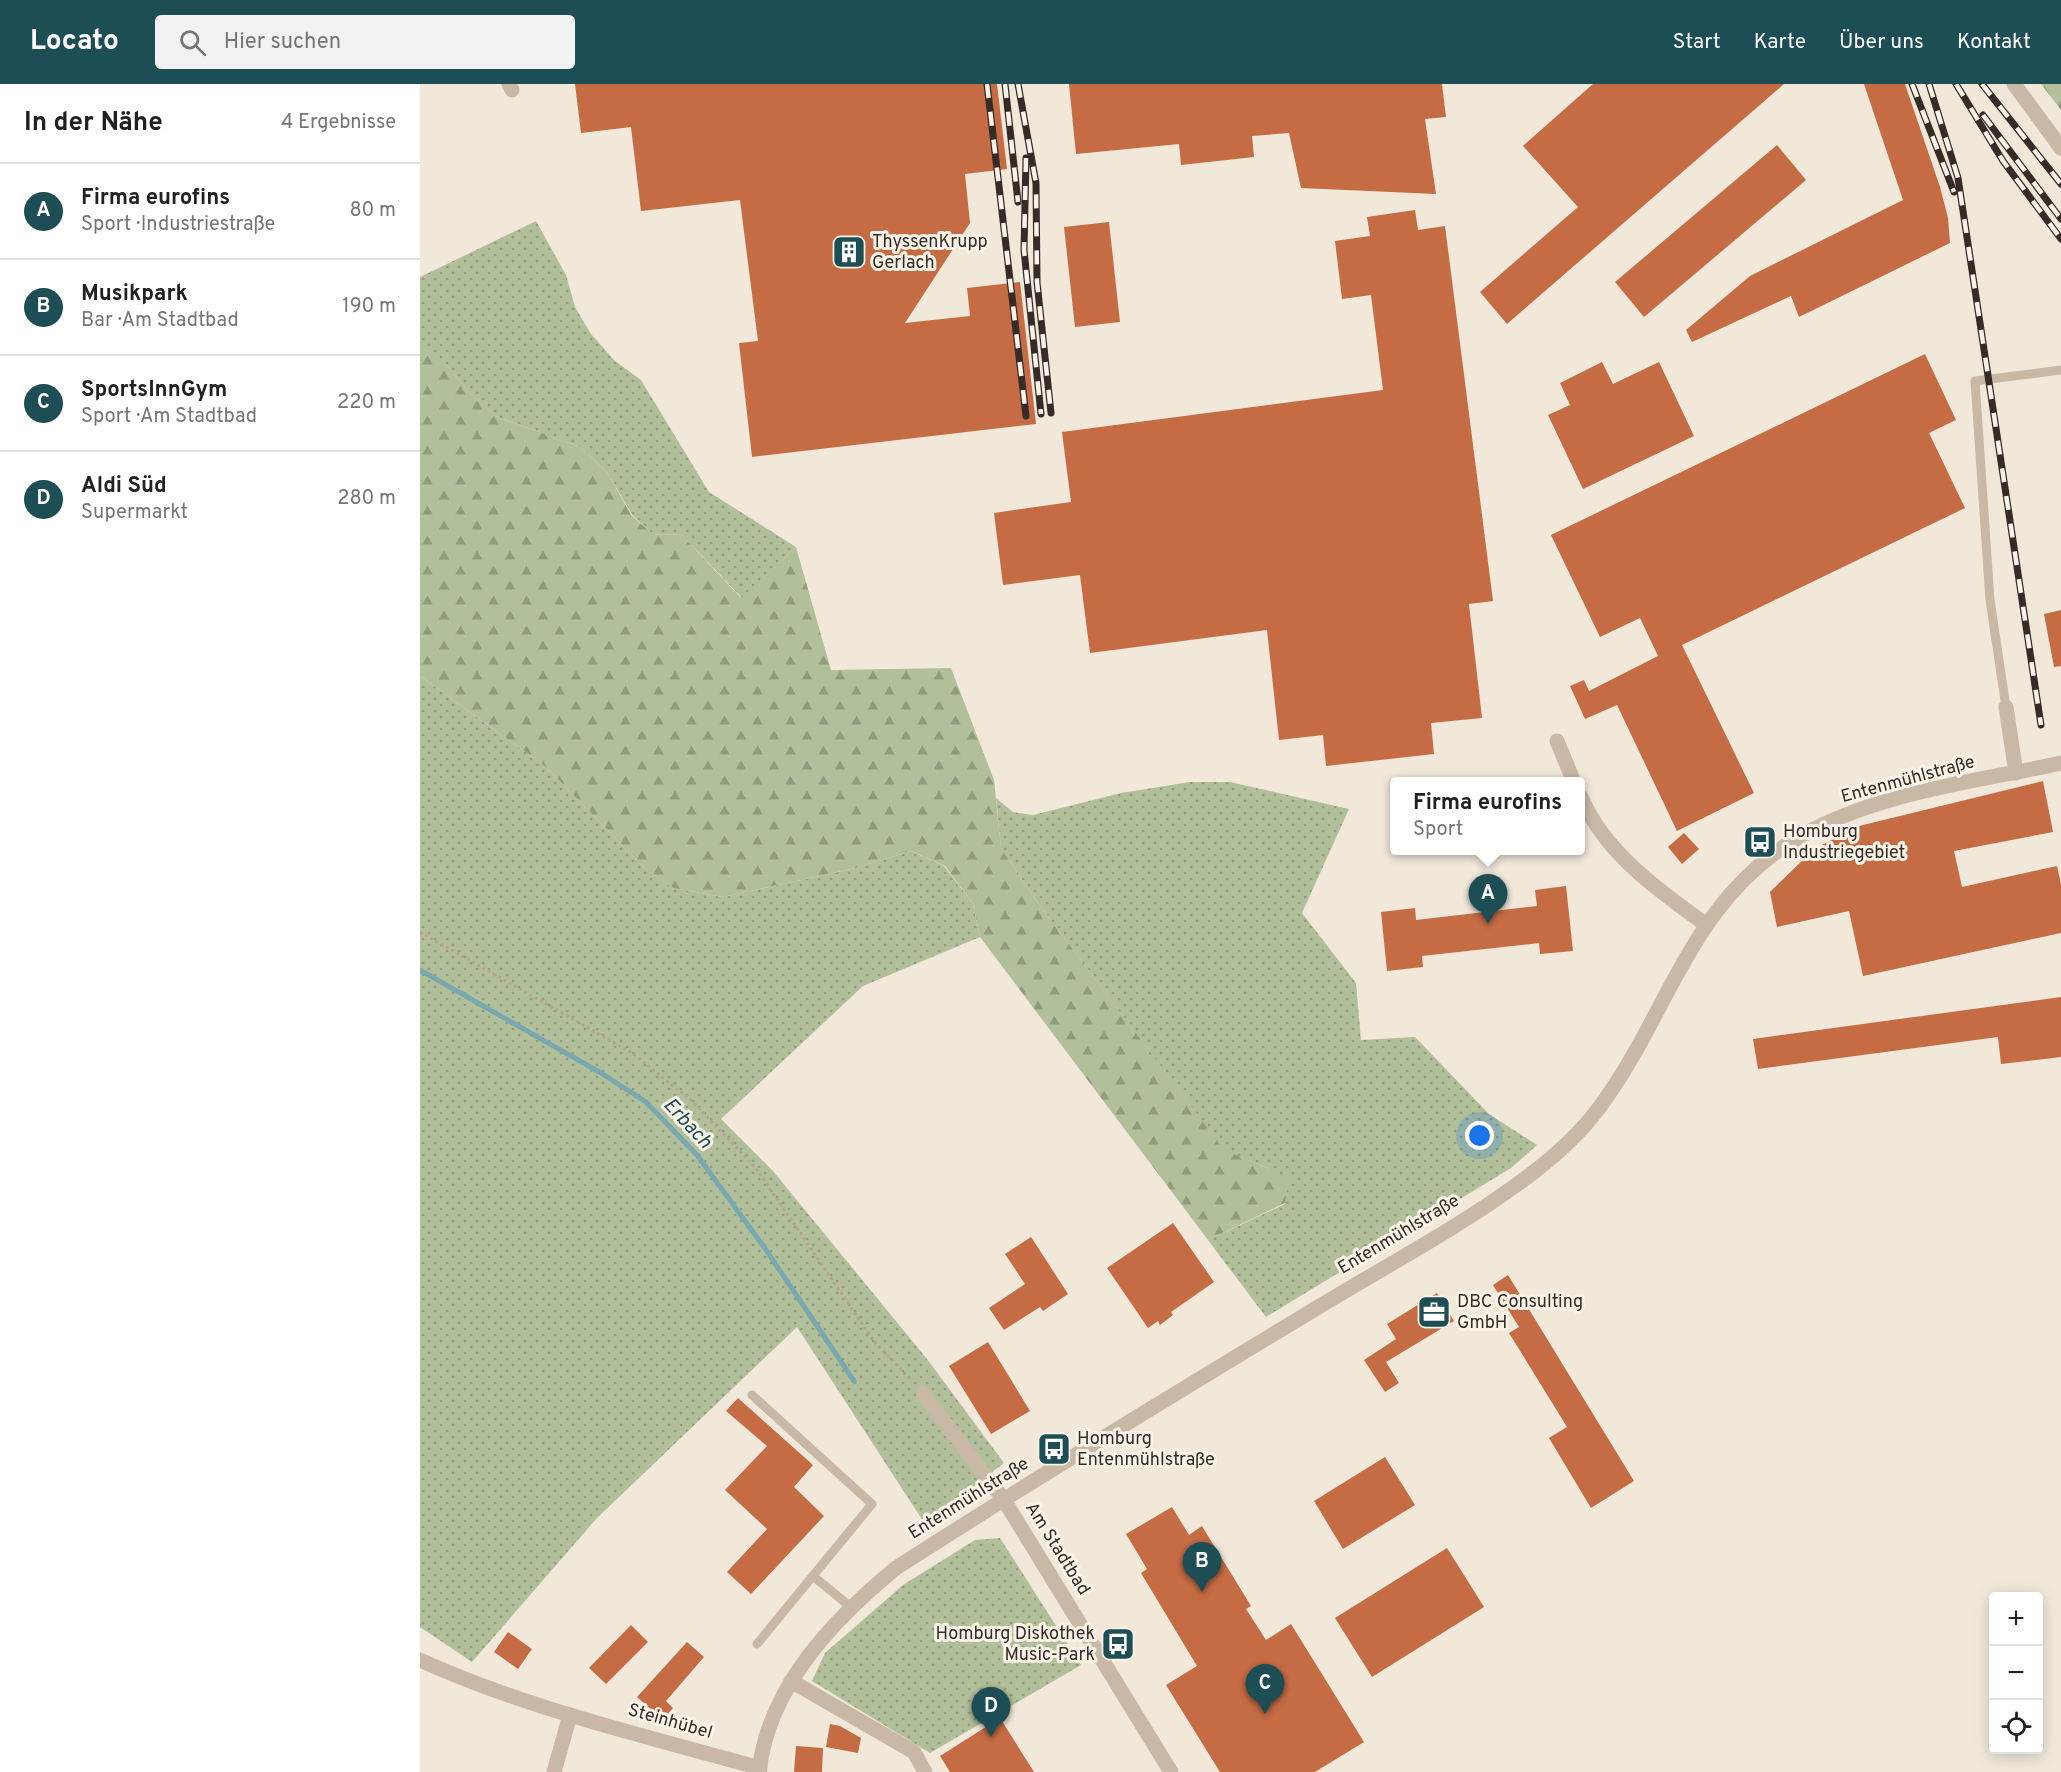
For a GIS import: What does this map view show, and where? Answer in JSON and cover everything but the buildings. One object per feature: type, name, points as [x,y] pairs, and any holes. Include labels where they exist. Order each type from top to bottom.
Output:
[{"type":"street","points":[[2014,84],[2061,148]]},
{"type":"street","points":[[2006,706],[2016,772]]},
{"type":"street","points":[[1557,741],[1572,777]]},
{"type":"street","name":"Entenmühlstraße","points":[[760,1770],[778,1709],[791,1681],[810,1652],[852,1608],[896,1568],[1519,1183],[1559,1149],[1598,1110],[1621,1074],[1705,924],[1735,887],[1762,862],[1802,836],[1845,816],[1895,800],[2061,763]]},
{"type":"street","points":[[1585,803],[1618,853],[1648,883],[1705,924]]},
{"type":"street","name":"Am Stadtbad","points":[[923,1394],[1004,1500],[1171,1772]]},
{"type":"street","name":"Steinhübel","points":[[420,1660],[488,1688],[760,1770]]},
{"type":"street","points":[[791,1681],[914,1752],[925,1772]]},
{"type":"street","points":[[554,1772],[570,1714]]},
{"type":"lane","points":[[2006,706],[1990,600],[1976,381],[2061,370]]},
{"type":"lane","points":[[752,1395],[872,1504],[757,1644]]},
{"type":"lane","points":[[813,1576],[852,1608]]},
{"type":"path","points":[[420,932],[632,1053],[691,1100],[754,1167],[874,1341],[923,1394]]},
{"type":"green space","points":[[2041,84],[2061,84],[2061,110]]},
{"type":"green space","points":[[536,221],[566,275],[575,307],[591,334],[615,361],[641,380],[709,492],[796,547],[742,598],[682,535],[653,534],[633,516],[607,472],[580,447],[495,416],[467,390],[443,361],[426,348],[420,349],[420,277]]},
{"type":"green space","points":[[426,347],[443,361],[467,390],[495,416],[580,447],[607,472],[632,516],[653,534],[682,535],[741,598],[796,547],[831,670],[951,668],[994,780],[1001,848],[1035,899],[1224,1150],[1289,1177],[1285,1203],[1208,1240],[980,937],[973,904],[945,866],[911,851],[856,868],[723,897],[673,888],[645,868],[546,767],[420,676],[420,349]]},
{"type":"green space","points":[[420,676],[546,767],[645,868],[673,888],[723,897],[856,868],[911,851],[944,866],[973,904],[980,937],[863,986],[721,1119],[773,1171],[927,1359],[1004,1463],[925,1524],[797,1327],[597,1518],[472,1662],[420,1627]]},
{"type":"green space","points":[[1190,782],[1230,782],[1349,809],[1302,913],[1356,983],[1361,1040],[1415,1037],[1489,1114],[1537,1145],[1511,1168],[1266,1317],[1208,1240],[1285,1204],[1268,1168],[1224,1151],[1035,899],[1001,848],[996,798],[1013,812],[1033,815],[1121,793]]},
{"type":"green space","points":[[1000,1538],[1081,1665],[930,1753],[812,1681],[825,1653],[903,1585],[975,1540]]},
{"type":"waterway","name":"Erbach","points":[[420,970],[601,1073],[646,1102],[697,1155],[764,1247],[854,1381]]},
{"type":"railway","points":[[987,84],[1026,416]]},
{"type":"railway","points":[[1005,84],[1018,202]]},
{"type":"railway","points":[[1018,84],[1036,183],[1037,282],[1051,413]]},
{"type":"railway","points":[[1912,84],[1954,192]]},
{"type":"railway","points":[[1929,84],[1958,178],[2041,725]]},
{"type":"railway","points":[[1956,84],[2003,161],[2061,239]]},
{"type":"railway","points":[[1982,84],[2061,184]]},
{"type":"railway","points":[[1983,115],[2061,219]]},
{"type":"railway","points":[[1026,158],[1024,250],[1041,414]]},
{"type":"place","name":"ThyssenKrupp Gerlach","points":[[849,252]]},
{"type":"place","name":"Homburg Industriegebiet","points":[[1760,842]]},
{"type":"place","name":"Firma eurofins","points":[[1488,924]]},
{"type":"place","name":"DBC Consulting GmbH","points":[[1434,1312]]},
{"type":"place","name":"Homburg Entenmühlstraße","points":[[1054,1449]]},
{"type":"place","name":"Musikpark","points":[[1202,1592]]},
{"type":"place","name":"Homburg Diskothek Music-Park","points":[[1118,1644]]},
{"type":"place","name":"SportsInnGym","points":[[1265,1714]]},
{"type":"place","name":"Aldi Süd","points":[[991,1737]]}]
